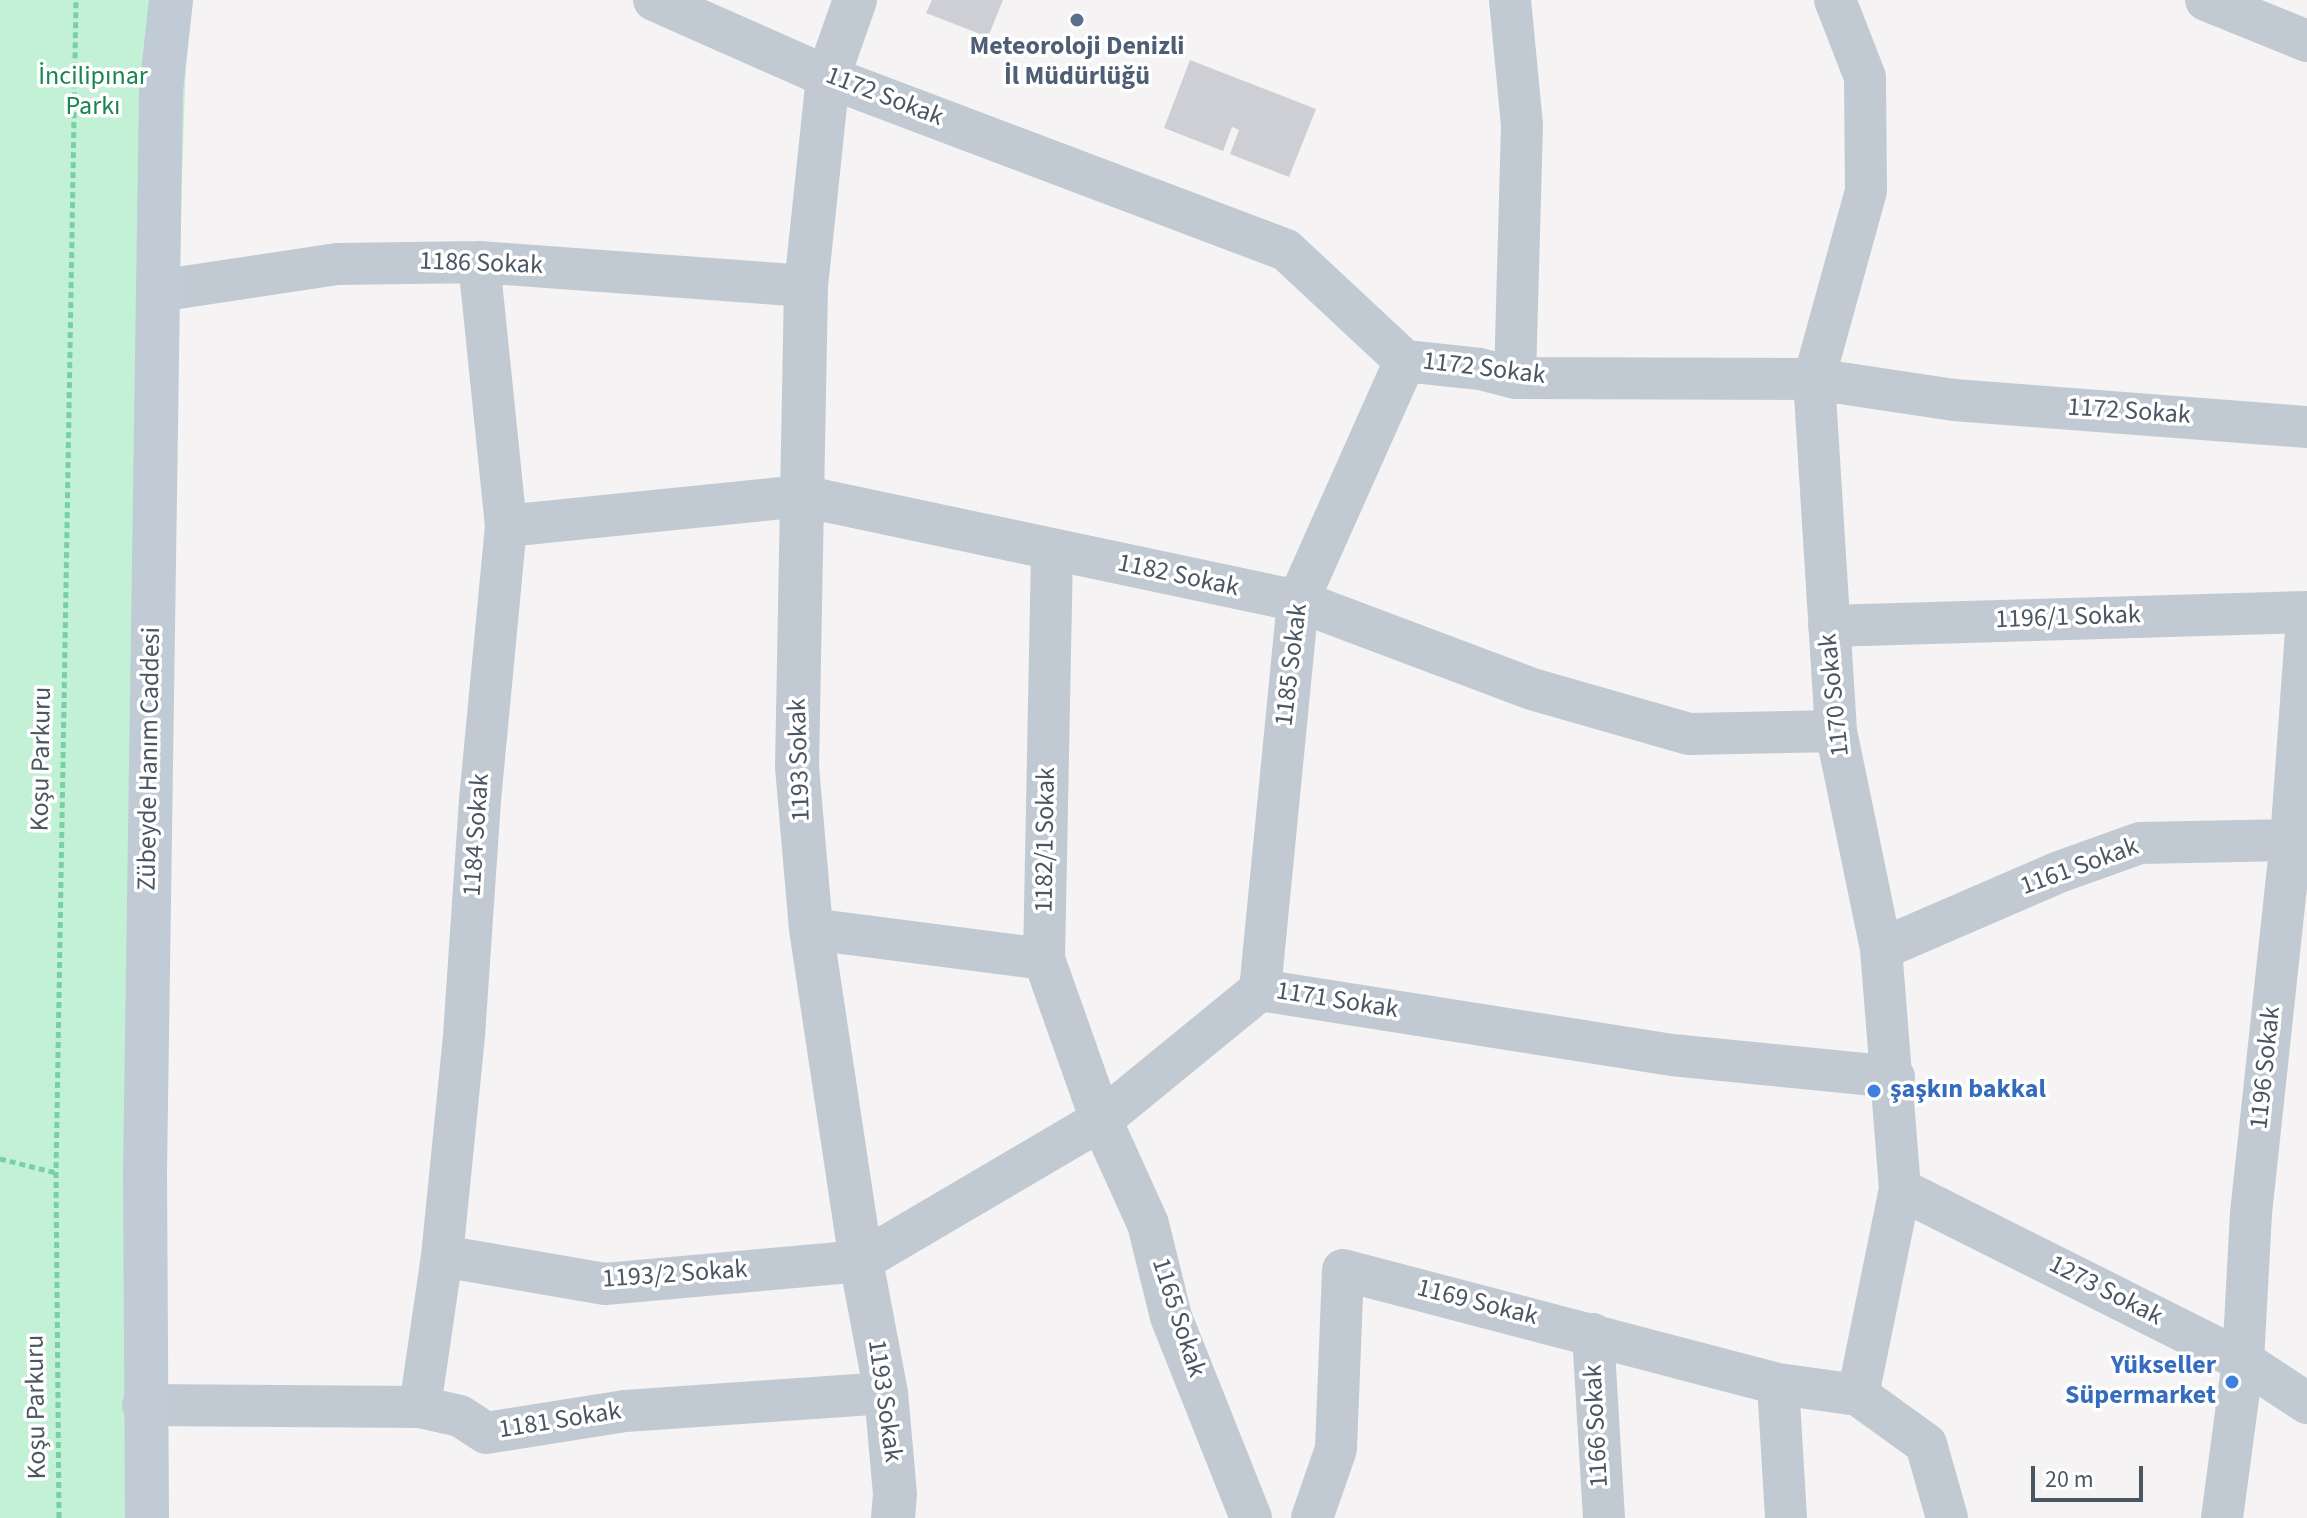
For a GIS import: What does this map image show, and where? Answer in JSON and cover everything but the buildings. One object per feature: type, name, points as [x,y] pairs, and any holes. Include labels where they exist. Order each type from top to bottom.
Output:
[{"type":"main road","name":"Zübeyde Hanım Caddesi","points":[[147,1518],[143,1405],[161,91],[171,0]]},
{"type":"street","name":"1172 Sokak","points":[[654,0],[828,77],[1286,250],[1405,361],[1480,369],[1515,378],[1814,379],[1954,400],[2307,427]]},
{"type":"street","name":"1193 Sokak","points":[[855,0],[828,77],[806,286],[797,767],[811,929],[861,1261],[886,1393],[895,1494],[893,1518]]},
{"type":"street","points":[[1510,0],[1522,125],[1515,378]]},
{"type":"street","name":"1170 Sokak","points":[[1835,0],[1865,77],[1866,191],[1814,379],[1836,731],[1881,949],[1894,1077],[1900,1189],[1858,1395]]},
{"type":"street","points":[[2206,0],[2307,41]]},
{"type":"street","name":"1186 Sokak","points":[[158,291],[337,264],[479,262],[806,286]]},
{"type":"street","name":"1184 Sokak","points":[[420,1407],[442,1256],[506,526],[479,262]]},
{"type":"street","name":"1185 Sokak","points":[[1260,990],[1298,601],[1405,361]]},
{"type":"street","name":"1182 Sokak","points":[[506,526],[802,496],[1298,601],[1532,689],[1689,734],[1836,731]]},
{"type":"street","name":"1182/1 Sokak","points":[[1052,551],[1044,959],[1101,1120]]},
{"type":"street","name":"1196/1 Sokak","points":[[1829,626],[2307,612]]},
{"type":"street","name":"1196 Sokak","points":[[2222,1518],[2243,1361],[2251,1213],[2291,840],[2307,618]]},
{"type":"street","name":"1161 Sokak","points":[[1881,949],[2059,872],[2140,843],[2291,840]]},
{"type":"street","points":[[811,929],[1044,959]]},
{"type":"street","name":"1171 Sokak","points":[[861,1261],[1101,1120],[1260,990],[1672,1055],[1894,1077]]},
{"type":"street","name":"1165 Sokak","points":[[1101,1120],[1148,1224],[1171,1317],[1251,1518]]},
{"type":"street","name":"1273 Sokak","points":[[1900,1189],[2243,1361],[2307,1403]]},
{"type":"street","name":"1193/2 Sokak","points":[[442,1256],[605,1284],[861,1261]]},
{"type":"street","name":"1169 Sokak","points":[[1312,1518],[1336,1449],[1343,1270],[1778,1384],[1858,1395]]},
{"type":"street","name":"1166 Sokak","points":[[1593,1334],[1604,1518]]},
{"type":"street","points":[[1778,1384],[1786,1518]]},
{"type":"street","name":"1181 Sokak","points":[[143,1405],[420,1407],[460,1416],[486,1433],[625,1411],[886,1393]]},
{"type":"street","points":[[1858,1395],[1926,1444],[1947,1518]]},
{"type":"path","name":"Koşu Parkuru","points":[[59,1518],[56,1173],[76,0]]},
{"type":"path","points":[[0,1159],[56,1173]]},
{"type":"green space","name":"İncilipınar Parkı","points":[[0,0],[188,0],[136,1518],[0,1518]]},
{"type":"place","name":"Meteoroloji Denizli İl Müdürlüğü","points":[[1077,20]]},
{"type":"place","name":"şaşkın bakkal","points":[[1874,1091]]},
{"type":"place","name":"Yükseller Süpermarket","points":[[2232,1382]]}]
